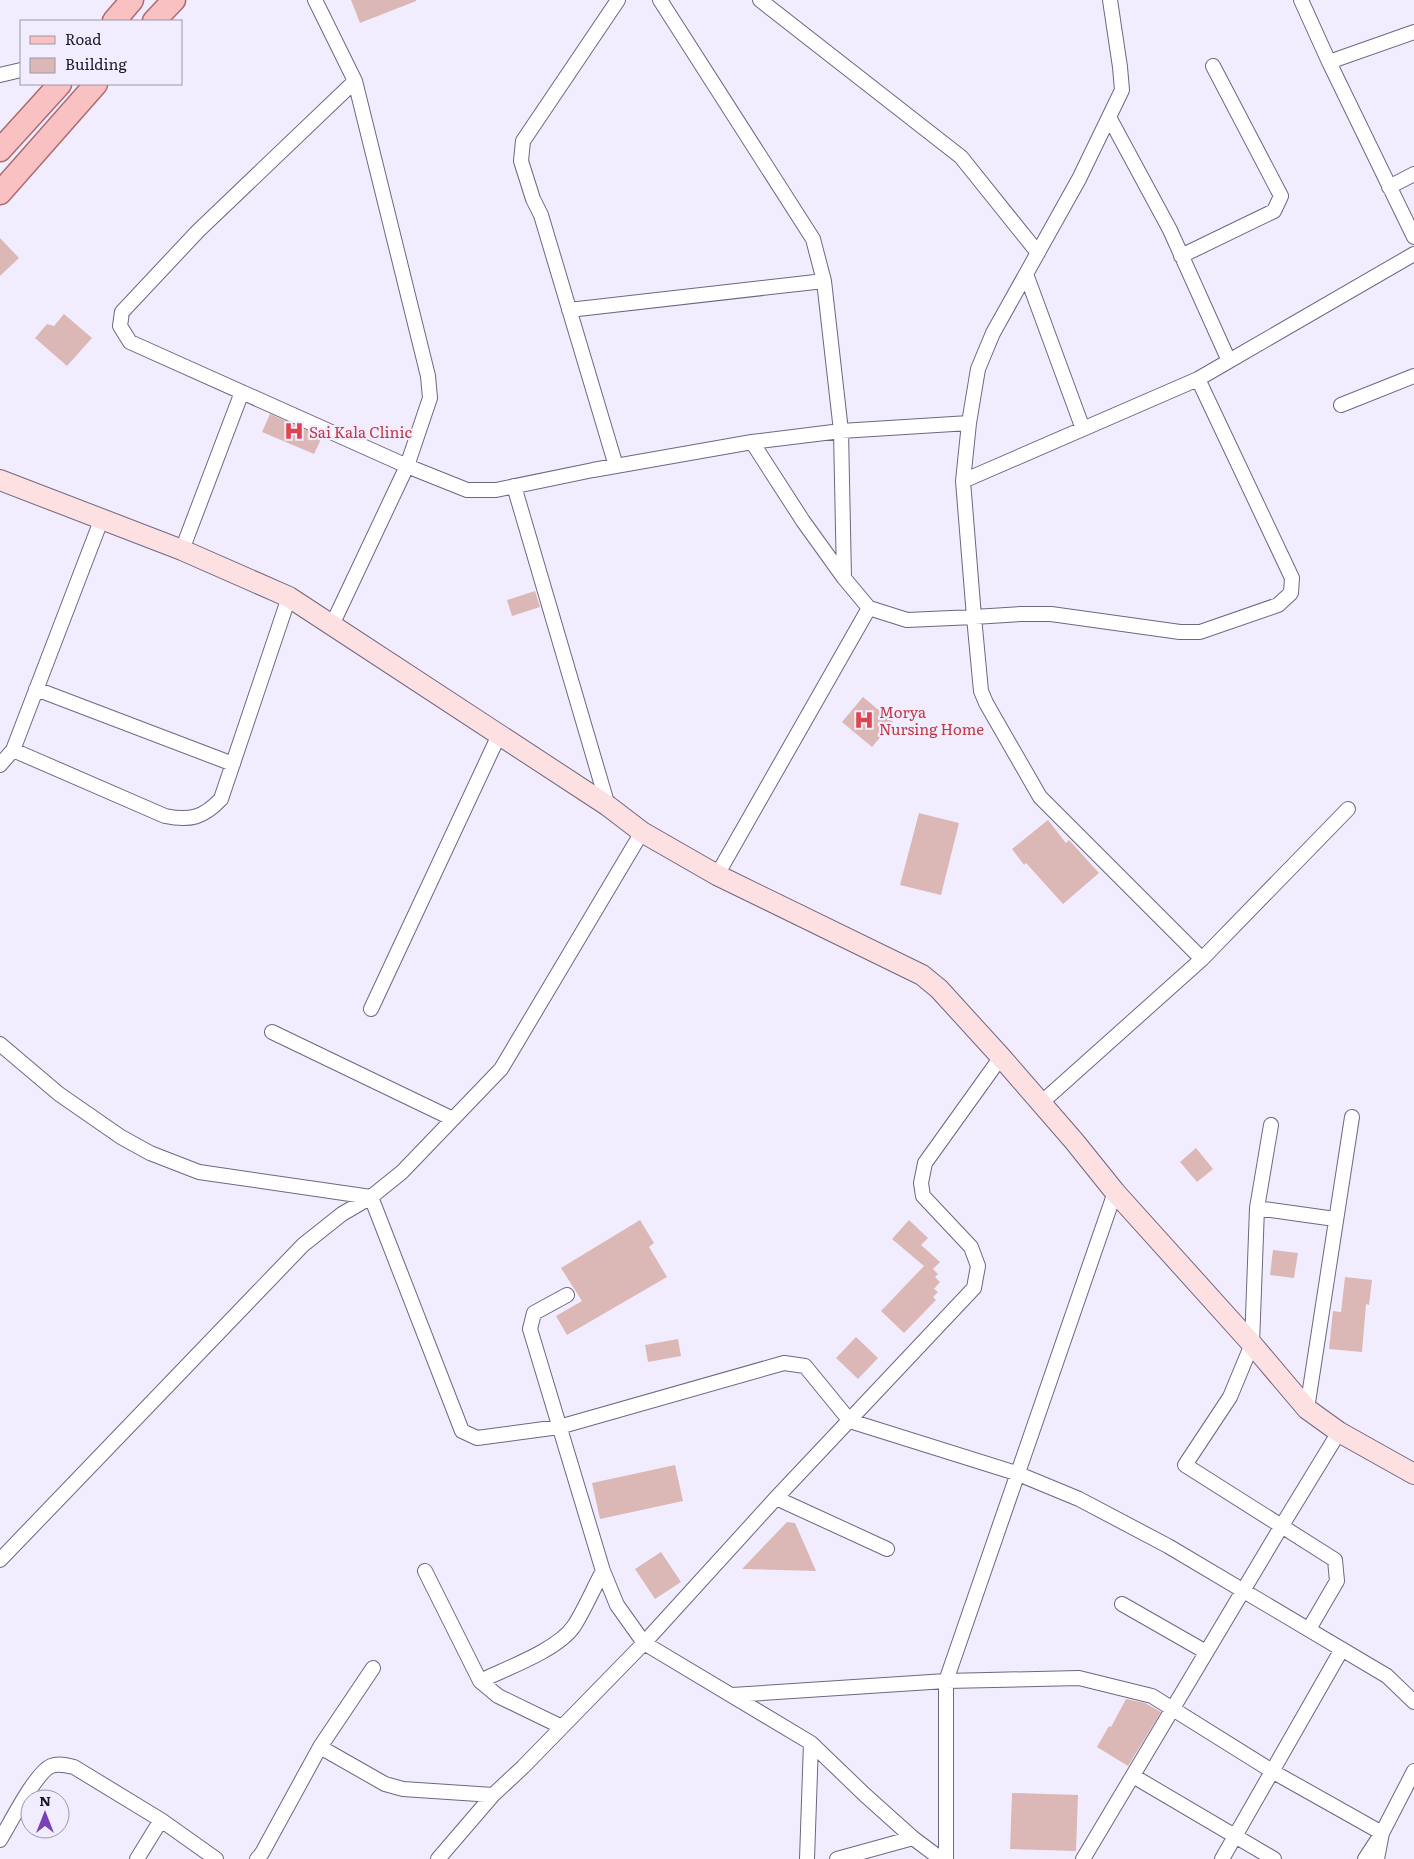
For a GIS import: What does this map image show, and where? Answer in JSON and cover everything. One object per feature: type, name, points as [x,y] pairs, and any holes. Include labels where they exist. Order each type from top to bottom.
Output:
[{"type":"main road","points":[[115,20],[132,0]]},
{"type":"main road","points":[[155,20],[174,0]]},
{"type":"main road","points":[[0,150],[59,85]]},
{"type":"main road","points":[[0,193],[95,85]]},
{"type":"main road","points":[[0,480],[182,550],[289,596],[608,806],[642,832],[717,875],[922,975],[940,989],[1001,1057],[1115,1192],[1252,1344],[1307,1409],[1339,1432],[1414,1474]]},
{"type":"street","points":[[315,0],[354,80],[428,376],[430,398],[407,466],[332,625]]},
{"type":"street","points":[[616,466],[540,215],[521,161],[523,141],[618,0]]},
{"type":"street","points":[[660,0],[813,239],[824,281],[841,431],[844,578]]},
{"type":"street","points":[[760,0],[961,157],[1038,253]]},
{"type":"street","points":[[1110,0],[1122,90],[1079,179],[993,333],[978,369],[969,423],[963,481],[981,691],[1040,797],[1202,959]]},
{"type":"street","points":[[1301,0],[1414,237]]},
{"type":"street","points":[[1329,62],[1414,32]]},
{"type":"street","points":[[1181,256],[1274,211],[1281,196],[1213,66]]},
{"type":"street","points":[[0,75],[20,70]]},
{"type":"street","points":[[354,80],[198,231],[122,312],[120,326],[130,342],[407,466],[467,490],[496,490],[752,442],[841,431],[969,423]]},
{"type":"street","points":[[1109,117],[1170,230],[1229,361]]},
{"type":"street","points":[[1389,186],[1414,174]]},
{"type":"street","points":[[963,481],[1198,379],[1414,254]]},
{"type":"street","points":[[1026,274],[1082,429]]},
{"type":"street","points":[[569,310],[824,281]]},
{"type":"street","points":[[1341,405],[1414,376]]},
{"type":"street","points":[[752,442],[803,521],[844,578],[869,608],[907,620],[1051,614],[1180,632],[1200,632],[1278,604],[1291,593],[1292,578],[1198,379]]},
{"type":"street","points":[[182,550],[242,392]]},
{"type":"street","points":[[514,486],[608,806]]},
{"type":"street","points":[[0,765],[13,750],[102,518]]},
{"type":"street","points":[[13,750],[165,816],[196,822],[221,799],[289,596]]},
{"type":"street","points":[[717,875],[869,608]]},
{"type":"street","points":[[36,689],[233,764]]},
{"type":"street","points":[[371,1008],[499,734]]},
{"type":"street","points":[[1041,1103],[1202,959],[1348,809]]},
{"type":"street","points":[[0,1560],[303,1245],[342,1214],[371,1197],[402,1172],[501,1069],[642,832]]},
{"type":"street","points":[[272,1032],[453,1119]]},
{"type":"street","points":[[0,1044],[59,1094],[121,1137],[150,1153],[200,1172],[371,1197]]},
{"type":"street","points":[[438,1859],[493,1795],[523,1767],[644,1643],[776,1498],[974,1288],[978,1266],[972,1247],[923,1196],[921,1183],[925,1163],[1001,1057]]},
{"type":"street","points":[[1307,1409],[1352,1117]]},
{"type":"street","points":[[1270,1125],[1257,1208],[1252,1344],[1230,1397],[1185,1466],[1335,1560],[1337,1581],[1309,1629]]},
{"type":"street","points":[[946,1859],[946,1681],[1115,1192]]},
{"type":"street","points":[[371,1197],[462,1431],[477,1438],[559,1427],[784,1363],[805,1366],[850,1421],[1016,1474],[1079,1499],[1168,1546],[1387,1676],[1414,1702]]},
{"type":"street","points":[[1257,1208],[1335,1219]]},
{"type":"street","points":[[567,1295],[534,1314],[530,1329],[603,1571],[617,1605],[644,1643],[811,1743],[913,1838],[941,1859]]},
{"type":"street","points":[[1084,1859],[1280,1527],[1339,1432]]},
{"type":"street","points":[[776,1498],[887,1549]]},
{"type":"street","points":[[425,1571],[480,1681],[498,1696],[562,1727]]},
{"type":"street","points":[[480,1681],[546,1650],[561,1640],[573,1627],[603,1571]]},
{"type":"street","points":[[1122,1604],[1206,1652]]},
{"type":"street","points":[[1222,1859],[1342,1649]]},
{"type":"street","points":[[257,1859],[262,1854],[320,1747],[373,1668]]},
{"type":"street","points":[[732,1695],[946,1681],[1079,1678],[1152,1696],[1272,1772],[1382,1833]]},
{"type":"street","points":[[807,1859],[811,1743]]},
{"type":"street","points":[[320,1747],[385,1784],[403,1789],[493,1795]]},
{"type":"street","points":[[0,1840],[39,1776],[51,1766],[58,1764],[74,1767],[161,1820],[216,1859]]},
{"type":"street","points":[[1365,1859],[1382,1833],[1414,1771]]},
{"type":"street","points":[[1133,1776],[1274,1859]]},
{"type":"street","points":[[137,1859],[161,1820]]},
{"type":"street","points":[[1377,1859],[1382,1833]]},
{"type":"street","points":[[837,1859],[913,1838]]},
{"type":"building","points":[[351,0],[416,0],[416,1],[360,23]]},
{"type":"building","points":[[0,238],[19,258],[0,276]]},
{"type":"building","points":[[64,314],[92,338],[67,366],[35,338],[47,324],[54,326]]},
{"type":"building","points":[[270,414],[322,437],[314,454],[262,432]]},
{"type":"building","points":[[535,591],[540,607],[512,616],[507,600]]},
{"type":"building","points":[[863,697],[893,722],[872,747],[842,722]]},
{"type":"building","points":[[919,813],[959,823],[941,895],[900,885]]},
{"type":"building","points":[[1048,820],[1066,843],[1069,840],[1099,873],[1063,904],[1026,863],[1024,865],[1012,849]]},
{"type":"building","points":[[1196,1148],[1213,1169],[1197,1182],[1180,1162]]},
{"type":"building","points":[[640,1220],[654,1243],[649,1247],[667,1277],[567,1335],[556,1316],[582,1301],[561,1268]]},
{"type":"building","points":[[909,1220],[928,1238],[921,1245],[940,1262],[933,1269],[938,1274],[935,1277],[940,1282],[934,1289],[938,1292],[933,1297],[936,1300],[904,1333],[881,1311],[924,1266],[892,1239]]},
{"type":"building","points":[[1273,1250],[1298,1253],[1294,1278],[1270,1275]]},
{"type":"building","points":[[1345,1277],[1372,1280],[1369,1305],[1366,1304],[1362,1352],[1329,1349],[1333,1311],[1341,1312]]},
{"type":"building","points":[[856,1337],[878,1358],[858,1379],[836,1358]]},
{"type":"building","points":[[678,1339],[681,1356],[648,1362],[645,1345]]},
{"type":"building","points":[[675,1465],[683,1501],[600,1519],[592,1483]]},
{"type":"building","points":[[787,1522],[795,1523],[816,1571],[742,1569]]},
{"type":"building","points":[[661,1552],[681,1582],[655,1599],[635,1569]]},
{"type":"building","points":[[1126,1699],[1145,1703],[1161,1712],[1128,1766],[1097,1747],[1109,1726],[1111,1727]]},
{"type":"building","points":[[1012,1793],[1078,1795],[1076,1851],[1010,1849]]},
{"type":"place","name":"Sai Kala Clinic","points":[[294,431]]},
{"type":"place","name":"Morya Nursing Home","points":[[864,720]]}]
